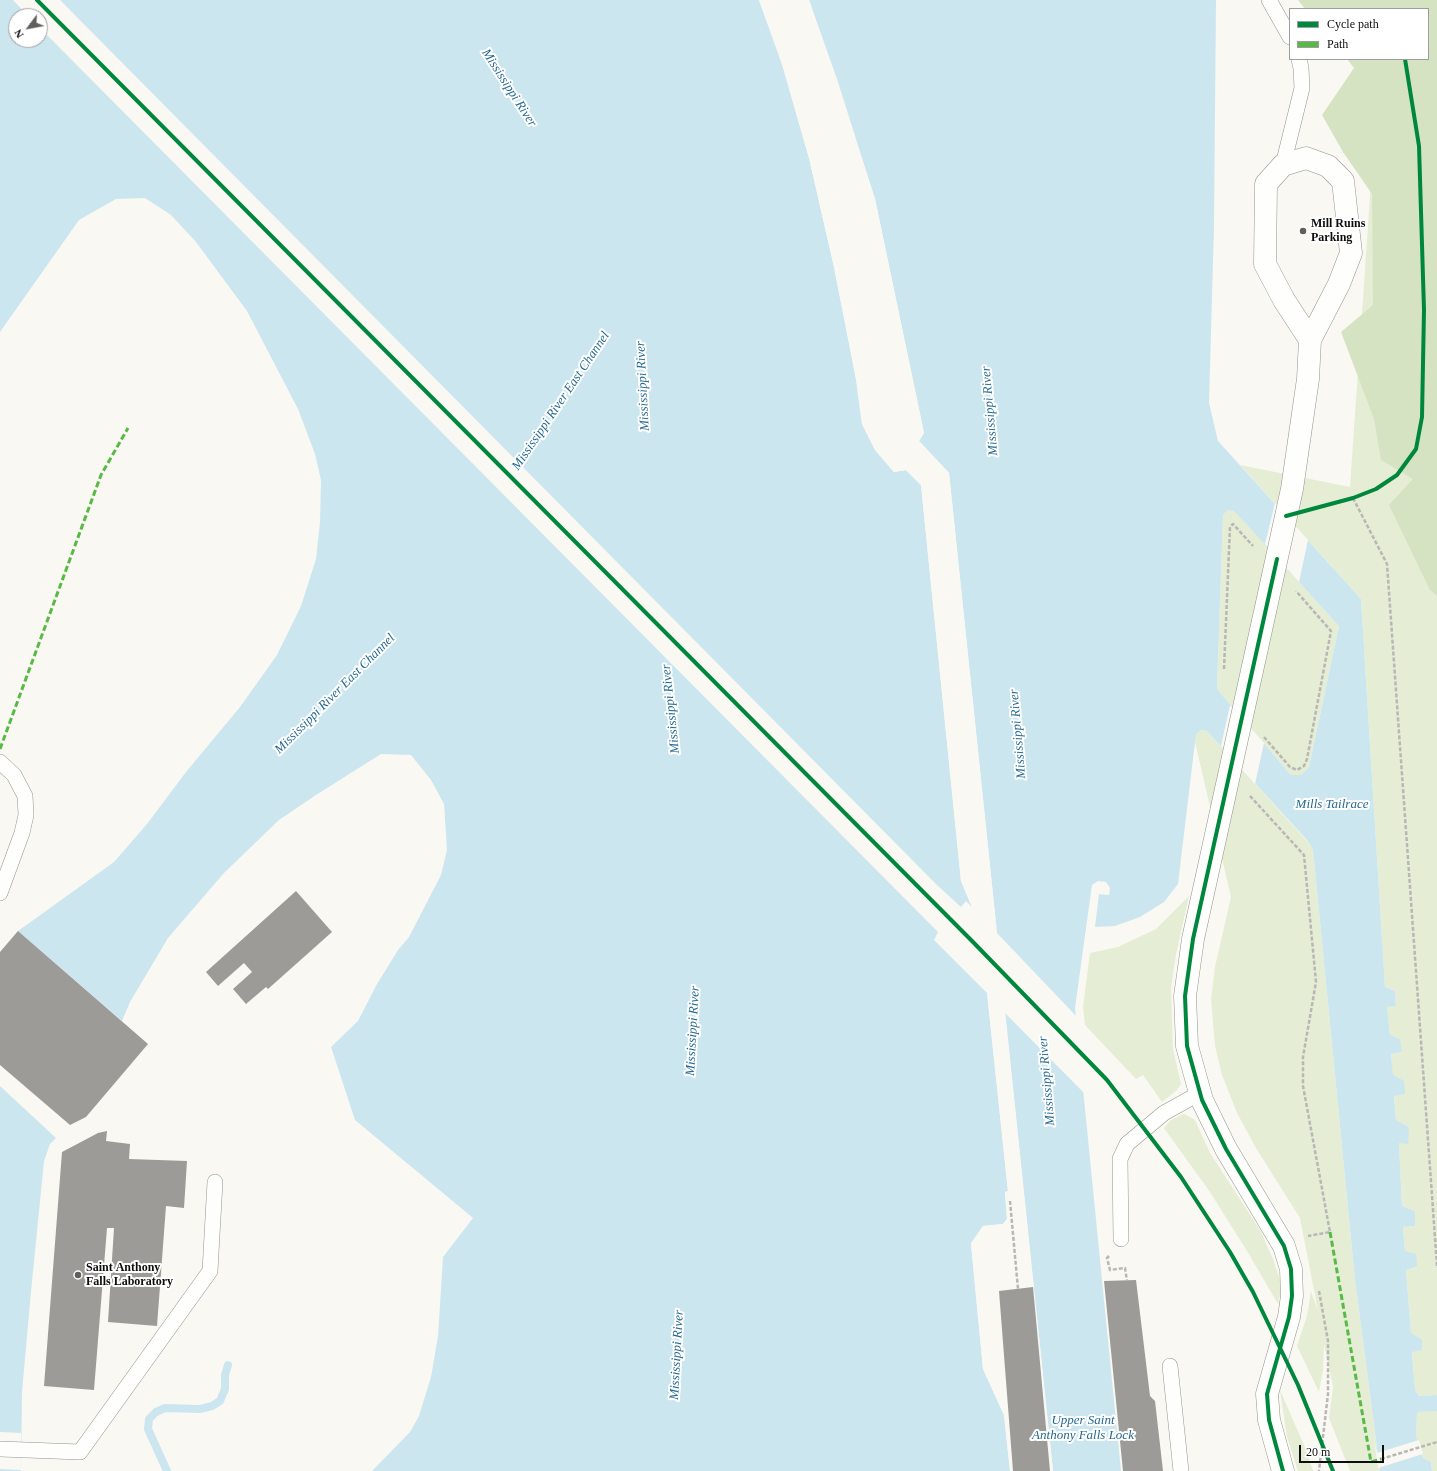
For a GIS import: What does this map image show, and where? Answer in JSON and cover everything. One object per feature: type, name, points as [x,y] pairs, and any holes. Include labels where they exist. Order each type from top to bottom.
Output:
[{"type":"street","points":[[1283,1471],[1269,1420],[1267,1394],[1289,1317],[1292,1296],[1291,1269],[1284,1246],[1226,1149],[1200,1093],[1187,1046],[1185,996],[1193,939],[1232,760],[1243,719],[1286,516],[1300,437],[1308,379],[1310,340],[1339,284],[1351,253],[1343,181],[1328,166],[1306,158],[1283,165],[1266,184],[1265,264],[1284,300],[1310,340]]},
{"type":"lane","points":[[1269,0],[1289,34]]},
{"type":"lane","points":[[1283,165],[1302,88],[1299,60]]},
{"type":"lane","points":[[0,762],[14,775],[25,796],[26,814],[22,832],[0,893]]},
{"type":"lane","points":[[1121,1240],[1120,1159],[1127,1144],[1164,1113],[1200,1093]]},
{"type":"lane","points":[[0,1449],[80,1452],[210,1271],[216,1182]]},
{"type":"lane","points":[[1170,1366],[1181,1471]]},
{"type":"path","points":[[1346,500],[1359,495]]},
{"type":"path","points":[[1353,498],[1387,564],[1437,1266]]},
{"type":"path","points":[[1224,674],[1230,527],[1233,524],[1276,565]]},
{"type":"path","points":[[1260,732],[1290,767],[1298,770],[1304,766],[1307,759],[1331,631],[1293,588]]},
{"type":"path","points":[[1246,791],[1304,855],[1316,982],[1303,1057],[1304,1086],[1330,1232],[1304,1237]]},
{"type":"path","points":[[1010,1201],[1018,1289]]},
{"type":"path","points":[[1107,1258],[1110,1270],[1125,1268],[1127,1281]]},
{"type":"path","points":[[1319,1290],[1328,1341],[1328,1394],[1319,1471]]},
{"type":"path","points":[[1318,1430],[1325,1450]]},
{"type":"path","points":[[1380,1459],[1437,1442]]},
{"type":"green space","points":[[1298,0],[1437,0],[1437,596],[1430,590],[1389,505],[1413,479],[1381,460],[1374,419],[1341,332],[1373,305],[1372,194],[1343,152],[1322,115],[1354,68],[1348,60],[1429,60],[1429,8],[1304,8]]},
{"type":"green space","points":[[1437,0],[1437,1395],[1419,1396],[1415,1390],[1406,1269],[1417,1268],[1405,1251],[1403,1227],[1415,1226],[1415,1211],[1402,1206],[1399,1143],[1409,1127],[1396,1120],[1391,1054],[1402,1052],[1390,1035],[1387,1007],[1396,1005],[1395,991],[1385,987],[1361,599],[1240,465],[1350,487],[1378,81],[1426,60],[1429,60],[1429,8]]},
{"type":"green space","points":[[1228,510],[1234,510],[1339,626],[1309,767],[1301,775],[1291,775],[1217,689],[1223,515]]},
{"type":"green space","points":[[1200,730],[1207,731],[1307,841],[1313,850],[1355,1280],[1380,1471],[1350,1471],[1329,1418],[1333,1387],[1324,1344],[1323,1371],[1319,1392],[1297,1346],[1307,1316],[1311,1291],[1318,1311],[1300,1218],[1256,1148],[1237,1113],[1222,1075],[1215,1046],[1211,999],[1215,967],[1231,897],[1195,742],[1196,734]]},
{"type":"green space","points":[[1189,896],[1176,954],[1171,988],[1173,1049],[1181,1084],[1177,1090],[1162,1102],[1143,1075],[1136,1079],[1085,1025],[1083,1007],[1090,953],[1118,947],[1156,929]]},
{"type":"green space","points":[[1184,1114],[1195,1120],[1210,1153],[1260,1230],[1273,1259],[1282,1286],[1278,1304],[1210,1192],[1164,1128],[1171,1120]]},
{"type":"green space","points":[[1280,1390],[1306,1450],[1313,1471],[1298,1471],[1287,1437]]},
{"type":"green space","points":[[1437,1411],[1437,1471],[1432,1471],[1431,1462],[1423,1458],[1416,1436],[1417,1414],[1419,1412]]},
{"type":"water","points":[[0,0],[759,0],[782,64],[809,158],[834,267],[856,379],[862,424],[875,450],[894,472],[906,470],[921,485],[961,881],[980,926],[1008,1191],[1005,1192],[1007,1219],[1003,1224],[983,1226],[971,1244],[983,1369],[1004,1415],[1010,1471],[372,1471],[410,1432],[419,1416],[431,1377],[438,1336],[443,1257],[473,1218],[355,1120],[331,1047],[358,1021],[377,984],[398,950],[409,937],[441,875],[447,850],[444,804],[431,780],[411,755],[381,754],[316,795],[279,820],[224,873],[168,938],[130,1002],[122,1021],[18,931],[114,862],[147,824],[186,772],[240,707],[277,655],[301,606],[316,559],[320,522],[321,480],[315,454],[298,409],[247,311],[196,242],[171,215],[145,198],[116,199],[79,220],[0,332]]},
{"type":"water","points":[[809,0],[1216,0],[1214,227],[1209,403],[1218,441],[1361,599],[1385,987],[1395,991],[1396,1006],[1387,1007],[1390,1035],[1400,1039],[1402,1052],[1391,1054],[1393,1075],[1404,1081],[1405,1094],[1394,1096],[1396,1120],[1409,1127],[1408,1144],[1399,1143],[1402,1206],[1415,1211],[1415,1226],[1403,1227],[1405,1251],[1416,1254],[1417,1267],[1406,1270],[1411,1333],[1422,1340],[1422,1350],[1412,1352],[1415,1390],[1419,1396],[1437,1395],[1437,1411],[1419,1412],[1417,1414],[1416,1436],[1423,1458],[1431,1462],[1432,1471],[1380,1471],[1355,1280],[1313,850],[1307,840],[1207,731],[1201,730],[1196,734],[1178,884],[1164,902],[1140,917],[1115,926],[1095,927],[1099,894],[1109,895],[1110,888],[1106,882],[1098,881],[1092,885],[1075,1008],[1121,1471],[1053,1471],[949,473],[919,441],[924,433],[875,199]],"holes":[[[1228,510],[1234,511],[1339,626],[1309,767],[1301,775],[1291,775],[1217,689],[1223,515]]]},
{"type":"water","points":[[0,1086],[56,1138],[50,1144],[44,1161],[22,1392],[21,1471],[0,1471]]},
{"type":"pier","points":[[13,0],[60,0],[937,885],[961,907],[966,901],[972,907],[961,881],[921,485],[906,470],[894,472],[875,450],[862,424],[856,379],[834,267],[809,158],[782,64],[759,0],[761,0],[783,63],[811,158],[836,266],[858,379],[864,424],[876,449],[895,470],[907,468],[923,485],[963,880],[982,926],[1010,1191],[1007,1194],[1009,1220],[1004,1226],[984,1228],[973,1244],[985,1368],[1006,1414],[1012,1471],[1010,1471],[1004,1415],[983,1369],[971,1243],[983,1226],[1003,1224],[1007,1219],[1005,1192],[1008,1191],[987,993],[934,940],[938,932],[48,36],[48,8],[20,8]]},
{"type":"pier","points":[[807,0],[809,0],[837,79],[875,199],[924,433],[919,441],[949,473],[997,933],[1078,1018],[1086,1095],[1005,1013],[1053,1471],[1051,1471],[1040,1356],[1033,1312],[947,474],[917,441],[922,433],[873,199]]},
{"type":"pier","points":[[1275,503],[1308,540],[1299,582],[1265,544]]},
{"type":"pier","points":[[1230,705],[1264,743],[1255,784],[1221,746]]},
{"type":"pier","points":[[0,1432],[21,1433],[21,1470],[0,1469]]},
{"type":"pier","points":[[1374,1438],[1377,1453],[1419,1440],[1423,1454],[1378,1468]]},
{"type":"building","points":[[296,891],[332,932],[268,989],[266,987],[246,1004],[233,989],[252,972],[244,963],[218,986],[206,972]]},
{"type":"building","points":[[18,931],[148,1044],[86,1117],[70,1125],[0,1065],[0,952]]},
{"type":"building","name":"Saint Anthony Falls Laboratory","points":[[107,1131],[106,1141],[130,1144],[129,1159],[187,1161],[184,1208],[166,1206],[157,1326],[108,1322],[114,1228],[107,1228],[94,1390],[44,1386],[62,1152],[98,1133]]},
{"type":"building","points":[[1136,1280],[1150,1396],[1155,1401],[1163,1471],[1123,1471],[1104,1281]]},
{"type":"building","points":[[1033,1287],[1050,1471],[1013,1471],[999,1291]]},
{"type":"waterway","points":[[167,1471],[148,1429],[149,1419],[156,1412],[165,1408],[200,1409],[212,1406],[220,1401],[225,1389],[225,1375],[228,1365]]},
{"type":"marked path","points":[[0,749],[101,475],[128,428]]},
{"type":"marked path","points":[[1330,1232],[1371,1462],[1381,1459]]},
{"type":"cycle path","points":[[37,0],[973,942],[1107,1080],[1181,1177],[1230,1252],[1253,1292],[1298,1385],[1333,1471]]},
{"type":"cycle path","points":[[1286,516],[1353,498],[1376,489],[1397,475],[1416,449],[1422,417],[1424,310],[1419,146],[1405,60]]},
{"type":"cycle path","points":[[1277,559],[1193,939],[1185,996],[1187,1046],[1202,1100],[1226,1149],[1284,1246],[1291,1269],[1292,1296],[1289,1317],[1267,1394],[1269,1420],[1283,1471]]},
{"type":"place","name":"Mill Ruins Parking","points":[[1303,231]]},
{"type":"place","name":"Saint Anthony Falls Laboratory","points":[[78,1275]]},
{"type":"water label","name":"Mississippi River","points":[[509,88]]},
{"type":"water label","name":"Mississippi River","points":[[643,386]]},
{"type":"water label","name":"Mississippi River East Channel","points":[[561,401]]},
{"type":"water label","name":"Mississippi River","points":[[990,411]]},
{"type":"water label","name":"Mississippi River East Channel","points":[[335,694]]},
{"type":"water label","name":"Mississippi River","points":[[671,709]]},
{"type":"water label","name":"Mississippi River","points":[[1018,734]]},
{"type":"water label","name":"Mills Tailrace","points":[[1332,805]]},
{"type":"water label","name":"Mississippi River","points":[[693,1031]]},
{"type":"water label","name":"Mississippi River","points":[[1047,1081]]},
{"type":"water label","name":"Mississippi River","points":[[677,1355]]},
{"type":"water label","name":"Upper Saint Anthony Falls Lock","points":[[1083,1428]]}]
